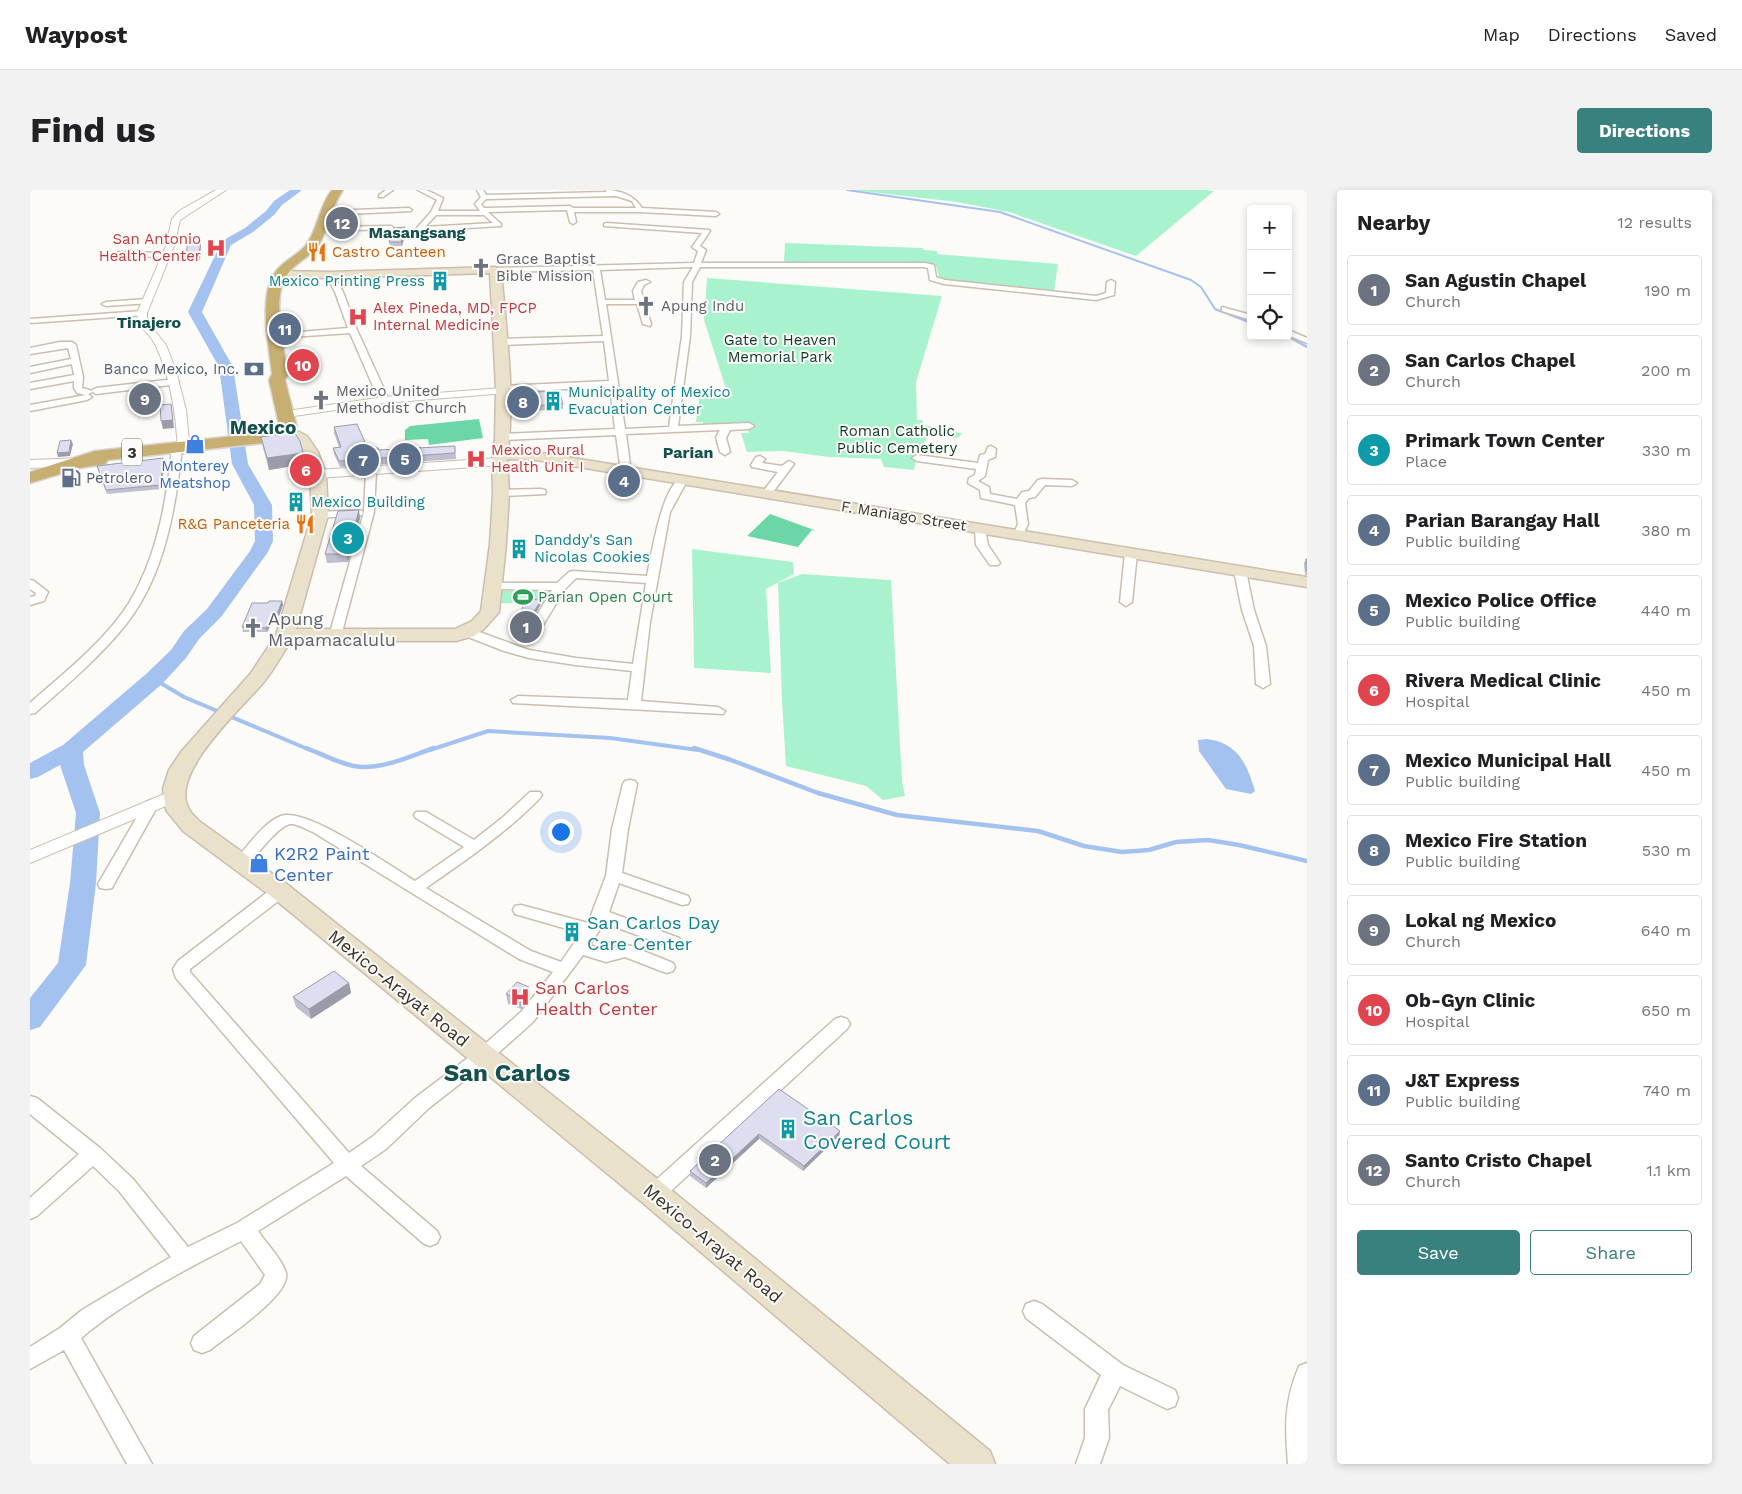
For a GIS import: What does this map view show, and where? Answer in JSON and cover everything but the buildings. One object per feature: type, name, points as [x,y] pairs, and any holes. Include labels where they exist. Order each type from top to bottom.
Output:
[{"type":"highway","points":[[280,374],[285,379],[299,431],[291,433],[277,380],[280,374],[274,292],[281,274],[311,248],[332,196],[338,190]]},
{"type":"highway","name":"3","points":[[30,478],[83,462],[220,444],[282,439],[291,433]]},
{"type":"main road","points":[[281,274],[330,275],[495,270],[503,390],[500,458],[501,493],[498,544],[490,612],[467,632],[442,636],[285,635]]},
{"type":"main road","points":[[162,800],[191,752],[263,670],[285,635],[320,515],[318,474],[311,452],[302,439],[291,433]]},
{"type":"main road","name":"F. Maniago Street","points":[[500,458],[536,456],[1307,582]]},
{"type":"main road","name":"Mexico-Arayat Road","points":[[162,800],[177,810],[191,826],[280,891],[654,1194],[977,1464]]},
{"type":"street","points":[[30,710],[70,675],[122,620],[153,564],[168,509],[183,425],[176,385],[160,343],[144,322],[142,313],[166,255],[174,232],[176,219],[187,209],[222,190]]},
{"type":"street","points":[[381,196],[390,190]]},
{"type":"street","points":[[421,190],[440,199],[434,213],[419,229],[499,225],[478,204],[484,197],[545,193],[618,194]]},
{"type":"street","points":[[479,190],[484,197]]},
{"type":"street","points":[[604,190],[634,200],[640,210]]},
{"type":"street","points":[[673,430],[686,336],[688,282],[694,274],[695,265],[702,250],[696,247],[721,205]]},
{"type":"street","points":[[434,213],[570,208],[572,210],[640,210],[716,214]]},
{"type":"street","points":[[326,213],[409,210]]},
{"type":"street","points":[[572,210],[573,222]]},
{"type":"street","points":[[606,224],[707,231]]},
{"type":"street","points":[[320,229],[391,228]]},
{"type":"street","points":[[121,254],[166,255]]},
{"type":"street","points":[[495,270],[695,265],[925,264],[931,267],[933,278],[944,282],[1096,298],[1110,295],[1111,282]]},
{"type":"street","points":[[596,267],[608,338],[626,472]]},
{"type":"street","points":[[330,275],[339,292],[353,330],[384,400]]},
{"type":"street","points":[[646,282],[641,284],[637,291],[647,324]]},
{"type":"street","points":[[106,304],[147,301]]},
{"type":"street","points":[[602,302],[640,302]]},
{"type":"street","points":[[1225,309],[1247,317]]},
{"type":"street","points":[[30,321],[142,313]]},
{"type":"street","points":[[276,336],[353,330]]},
{"type":"street","points":[[1292,334],[1307,342]]},
{"type":"street","points":[[501,342],[608,338]]},
{"type":"street","points":[[30,351],[60,345],[72,345],[79,377],[78,390],[93,393]]},
{"type":"street","points":[[30,370],[76,361]]},
{"type":"street","points":[[30,386],[79,377]]},
{"type":"street","points":[[294,412],[384,400],[503,390],[613,384]]},
{"type":"street","points":[[30,408],[93,393],[176,385]]},
{"type":"street","points":[[502,437],[749,426]]},
{"type":"street","points":[[725,428],[722,437],[725,452]]},
{"type":"street","points":[[973,480],[980,476],[984,457],[990,458],[991,449]]},
{"type":"street","points":[[921,456],[982,467]]},
{"type":"street","points":[[318,474],[371,471],[500,458]]},
{"type":"street","points":[[760,459],[756,465],[787,467],[766,494]]},
{"type":"street","points":[[30,464],[83,462]]},
{"type":"street","points":[[964,464],[965,473],[975,484],[985,489],[985,496],[1020,502]]},
{"type":"street","points":[[335,636],[369,512],[371,471]]},
{"type":"street","points":[[634,704],[644,622],[664,512],[682,481]]},
{"type":"street","points":[[1018,535],[1023,524],[1020,502],[1026,494],[1031,495],[1042,482],[1072,483]]},
{"type":"street","points":[[501,493],[541,492]]},
{"type":"street","points":[[320,515],[369,512]]},
{"type":"street","points":[[980,529],[982,545],[994,563]]},
{"type":"street","points":[[1126,602],[1131,553]]},
{"type":"street","points":[[1240,571],[1248,610],[1260,646],[1264,684]]},
{"type":"street","points":[[528,640],[560,587],[576,573],[597,577],[651,580]]},
{"type":"street","points":[[30,583],[42,592],[40,598],[30,601]]},
{"type":"street","points":[[493,585],[560,587]]},
{"type":"street","points":[[467,632],[512,649],[537,655],[576,663],[639,668]]},
{"type":"street","points":[[518,700],[634,704],[718,711]]},
{"type":"street","points":[[30,1359],[68,1335],[90,1317],[186,1259],[244,1229],[379,1143],[422,1103],[482,1056],[527,1017],[564,970],[596,923],[614,876],[620,829],[630,784]]},
{"type":"street","points":[[414,888],[475,847],[513,818],[535,795]]},
{"type":"street","points":[[30,857],[162,800]]},
{"type":"street","points":[[106,884],[162,800]]},
{"type":"street","points":[[421,815],[475,847]]},
{"type":"street","points":[[242,862],[275,826],[285,820],[292,819],[318,830],[525,955],[564,970]]},
{"type":"street","points":[[614,876],[682,900]]},
{"type":"street","points":[[280,891],[184,965],[181,969],[182,974],[347,1165],[430,1237]]},
{"type":"street","points":[[521,910],[596,923],[673,942]]},
{"type":"street","points":[[580,947],[608,958],[625,950],[667,967]]},
{"type":"street","points":[[654,1194],[841,1024]]},
{"type":"street","points":[[30,1103],[93,1154],[126,1185],[186,1259]]},
{"type":"street","points":[[30,1210],[93,1154]]},
{"type":"street","points":[[202,1343],[268,1291],[274,1284],[275,1272],[244,1229]]},
{"type":"street","points":[[1034,1311],[1115,1372],[1167,1398]]},
{"type":"street","points":[[68,1335],[140,1464]]},
{"type":"street","points":[[1088,1464],[1097,1438],[1096,1409],[1115,1372]]},
{"type":"street","points":[[1300,1464],[1296,1425],[1302,1386],[1307,1374]]},
{"type":"green space","points":[[853,190],[1214,191],[1136,256],[1009,212],[957,202]]},
{"type":"green space","points":[[785,243],[923,248],[924,250],[937,251],[937,254],[1058,264],[1054,291],[940,279],[936,266],[787,267],[784,261]]},
{"type":"green space","name":"Gate to Heaven Memorial Park","points":[[707,278],[942,296],[916,382],[917,420],[923,420],[922,425],[948,428],[948,431],[962,433],[958,438],[930,433],[917,454],[914,470],[884,467],[881,459],[829,457],[783,451],[747,452],[741,433],[749,433],[747,426],[703,428],[703,422],[696,422],[699,399],[733,396],[726,389],[704,320]]},
{"type":"green space","points":[[479,419],[483,438],[429,445],[428,439],[405,440],[405,430],[410,426]]},
{"type":"green space","points":[[770,514],[817,531],[812,530],[798,547],[747,536]]},
{"type":"green space","points":[[692,549],[793,562],[794,574],[766,589],[771,673],[694,668]]},
{"type":"green space","points":[[802,574],[891,580],[902,781],[905,796],[883,800],[866,786],[786,766],[778,583]]},
{"type":"green space","name":"Parian Open Court","points":[[502,591],[547,591],[545,603],[499,603]]},
{"type":"water","points":[[1207,739],[1226,745],[1240,756],[1255,791],[1251,794],[1226,789],[1199,751],[1198,740]]},
{"type":"waterway","points":[[71,750],[154,679],[179,654],[191,635],[214,613],[259,552],[264,541],[263,505],[240,464],[226,367],[195,312],[226,243],[249,230],[270,213],[278,203],[297,190]]},
{"type":"waterway","points":[[847,190],[1000,212],[1191,280],[1201,287],[1215,309],[1247,321]]},
{"type":"waterway","points":[[1292,339],[1307,347]]},
{"type":"waterway","points":[[154,679],[184,697],[310,750]]},
{"type":"waterway","points":[[430,750],[488,731],[610,738],[698,750]]},
{"type":"waterway","points":[[306,748],[342,763],[364,767],[384,765],[434,748]]},
{"type":"waterway","points":[[694,748],[818,793],[897,815],[1038,831],[1084,846],[1122,852],[1149,850],[1176,842],[1208,840],[1239,845],[1307,861]]},
{"type":"waterway","points":[[30,772],[71,750]]},
{"type":"waterway","points":[[30,1019],[72,965],[83,883],[88,813],[72,765],[71,750]]},
{"type":"place","name":"Santo Cristo Chapel","points":[[342,223]]},
{"type":"place","name":"San Antonio Health Center","points":[[216,248]]},
{"type":"place","name":"Castro Canteen","points":[[317,252]]},
{"type":"place","name":"Grace Baptist Bible Mission","points":[[481,268]]},
{"type":"place","name":"Mexico Printing Press","points":[[440,281]]},
{"type":"place","name":"Apung Indu","points":[[646,306]]},
{"type":"place","name":"Alex Pineda, MD, FPCP Internal Medicine","points":[[358,317]]},
{"type":"place","name":"J&T Express","points":[[285,329]]},
{"type":"place","name":"Ob-Gyn Clinic","points":[[303,365]]},
{"type":"place","name":"Banco Mexico, Inc.","points":[[254,369]]},
{"type":"place","name":"Lokal ng Mexico","points":[[145,399]]},
{"type":"place","name":"Mexico United Methodist Church","points":[[321,400]]},
{"type":"place","name":"Municipality of Mexico Evacuation Center","points":[[553,401]]},
{"type":"place","name":"Mexico Fire Station","points":[[523,402]]},
{"type":"place","name":"Monterey Meatshop","points":[[195,444]]},
{"type":"place","name":"Mexico Police Office","points":[[405,459]]},
{"type":"place","name":"Mexico Rural Health Unit I","points":[[476,459]]},
{"type":"place","name":"Mexico Municipal Hall","points":[[363,460]]},
{"type":"place","name":"Rivera Medical Clinic","points":[[306,470]]},
{"type":"place","name":"Petrolero","points":[[71,478]]},
{"type":"place","name":"Parian Barangay Hall","points":[[624,481]]},
{"type":"place","name":"Mexico Building","points":[[296,502]]},
{"type":"place","name":"R&G Panceteria","points":[[305,524]]},
{"type":"place","name":"Primark Town Center","points":[[348,538]]},
{"type":"place","name":"Danddy's San Nicolas Cookies","points":[[519,549]]},
{"type":"place","name":"Parian Open Court","points":[[523,597]]},
{"type":"place","name":"San Agustin Chapel","points":[[526,627]]},
{"type":"place","name":"Apung Mapamacalulu","points":[[253,628]]},
{"type":"place","name":"K2R2 Paint Center","points":[[259,863]]},
{"type":"place","name":"San Carlos Day Care Center","points":[[572,932]]},
{"type":"place","name":"San Carlos Health Center","points":[[520,997]]},
{"type":"place","name":"San Carlos Covered Court","points":[[788,1129]]},
{"type":"place","name":"San Carlos Chapel","points":[[715,1160]]},
{"type":"district","name":"Masangsang","points":[[417,232]]},
{"type":"district","name":"Tinajero","points":[[149,322]]},
{"type":"district","name":"Mexico","points":[[263,427]]},
{"type":"district","name":"Parian","points":[[688,452]]},
{"type":"district","name":"San Carlos","points":[[507,1073]]},
{"type":"park label","name":"Roman Catholic Public Cemetery","points":[[897,440]]}]
